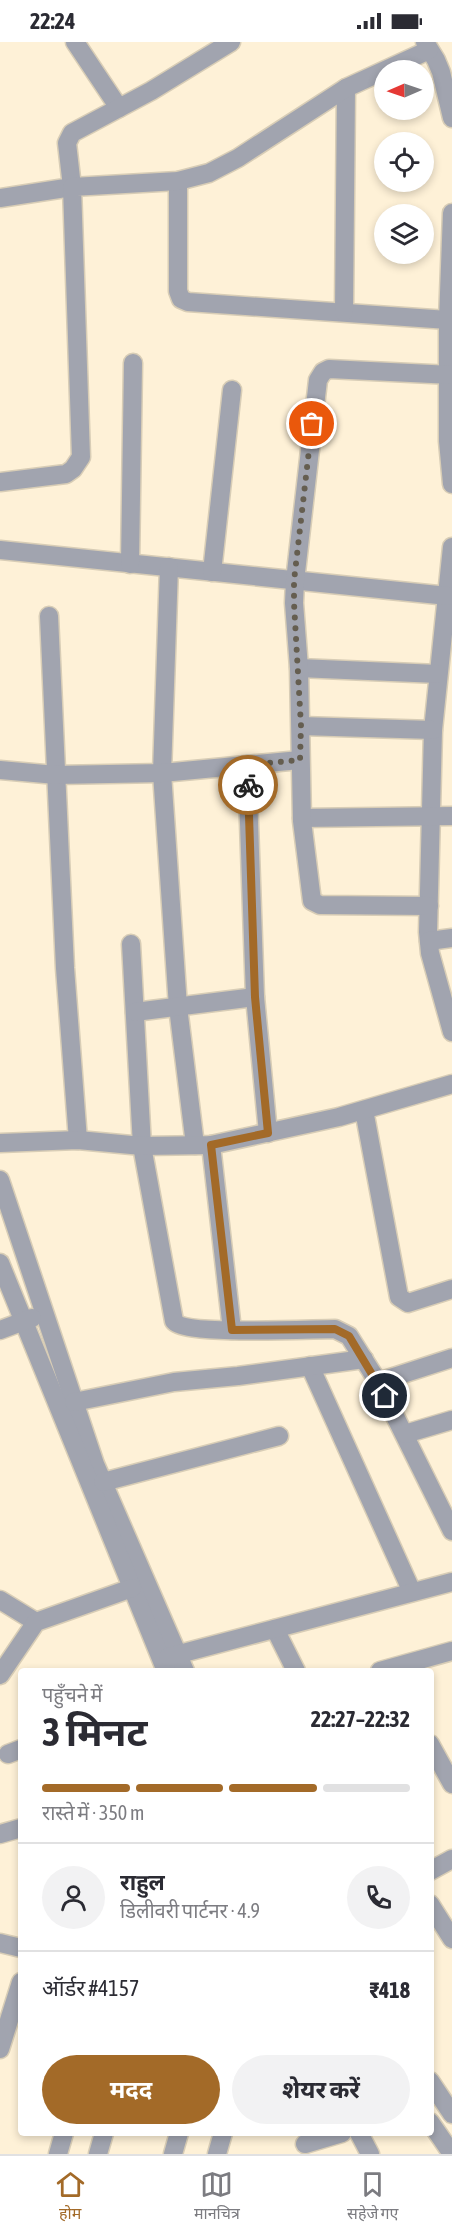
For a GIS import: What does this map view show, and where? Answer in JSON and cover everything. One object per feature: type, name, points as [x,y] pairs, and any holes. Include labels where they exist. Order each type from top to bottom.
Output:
[{"type":"street","points":[[75,42],[119,108]]},
{"type":"street","points":[[0,482],[66,474],[73,469],[81,457],[72,187],[68,138],[72,133],[231,42]]},
{"type":"street","points":[[0,198],[72,187],[178,181],[209,173],[238,158],[346,88],[427,46],[441,72],[452,118]]},
{"type":"street","points":[[344,312],[346,88]]},
{"type":"street","points":[[178,181],[178,291],[181,299],[188,302],[448,320]]},
{"type":"street","points":[[452,213],[448,320],[452,484]]},
{"type":"street","points":[[130,564],[133,363]]},
{"type":"street","points":[[429,906],[320,905],[316,904],[311,897],[302,818],[301,726],[294,581],[318,380],[323,372],[329,369],[450,375]]},
{"type":"street","points":[[212,572],[232,390]]},
{"type":"street","points":[[452,547],[442,683],[434,730],[429,906],[429,941],[452,1032]]},
{"type":"street","points":[[0,550],[448,596]]},
{"type":"street","points":[[169,567],[162,773],[178,1007],[203,1145],[232,1330]]},
{"type":"street","points":[[49,616],[65,968],[78,1140]]},
{"type":"street","points":[[299,668],[442,683]]},
{"type":"street","points":[[301,726],[434,730]]},
{"type":"street","points":[[0,770],[56,775],[162,773],[300,760]]},
{"type":"street","points":[[247,765],[255,997],[268,1133]]},
{"type":"street","points":[[302,818],[452,816]]},
{"type":"street","points":[[429,941],[452,938]]},
{"type":"street","points":[[131,944],[142,1146],[174,1321],[186,1328],[335,1329],[349,1336],[378,1382],[449,1520]]},
{"type":"street","points":[[135,1012],[255,997]]},
{"type":"street","points":[[0,1143],[78,1140],[142,1146],[203,1145],[268,1133],[364,1110],[452,1084]]},
{"type":"street","points":[[364,1110],[399,1297],[408,1303],[452,1289]]},
{"type":"street","points":[[0,1180],[7,1227],[44,1315],[103,1482],[172,1664]]},
{"type":"street","points":[[0,1263],[132,1588],[172,1664]]},
{"type":"street","points":[[0,1330],[44,1315]]},
{"type":"street","points":[[378,1382],[452,1358]]},
{"type":"street","points":[[74,1402],[174,1382],[364,1359]]},
{"type":"street","points":[[310,1366],[412,1592]]},
{"type":"street","points":[[405,1434],[452,1420]]},
{"type":"street","points":[[103,1482],[279,1436]]},
{"type":"street","points":[[172,1664],[275,1629],[452,1582]]},
{"type":"street","points":[[0,1675],[36,1622],[132,1588]]},
{"type":"street","points":[[0,1600],[36,1622]]},
{"type":"street","points":[[275,1629],[294,1668]]},
{"type":"street","points":[[394,1668],[452,1651]]},
{"type":"street","points":[[434,1751],[452,1784]]},
{"type":"street","points":[[0,1834],[18,1829]]},
{"type":"street","points":[[434,1868],[452,1859]]},
{"type":"street","points":[[434,1910],[452,1939]]},
{"type":"street","points":[[0,1943],[18,1947]]},
{"type":"street","points":[[0,2049],[18,1992]]},
{"type":"street","points":[[441,2099],[452,2114]]},
{"type":"street","points":[[434,2128],[452,2154]]},
{"type":"street","points":[[58,2154],[63,2136]]},
{"type":"street","points":[[98,2154],[103,2136]]},
{"type":"street","points":[[173,2154],[178,2136]]},
{"type":"street","points":[[217,2154],[222,2136]]},
{"type":"street","points":[[306,2144],[332,2136]]},
{"type":"street","points":[[361,2136],[370,2154]]},
{"type":"way so far","points":[[248,785],[247,765],[300,760],[301,726],[294,581],[312,424]]},
{"type":"route","points":[[248,785],[255,997],[268,1133],[211,1145],[232,1330],[335,1329],[344,1332],[349,1336],[385,1396]]}]
